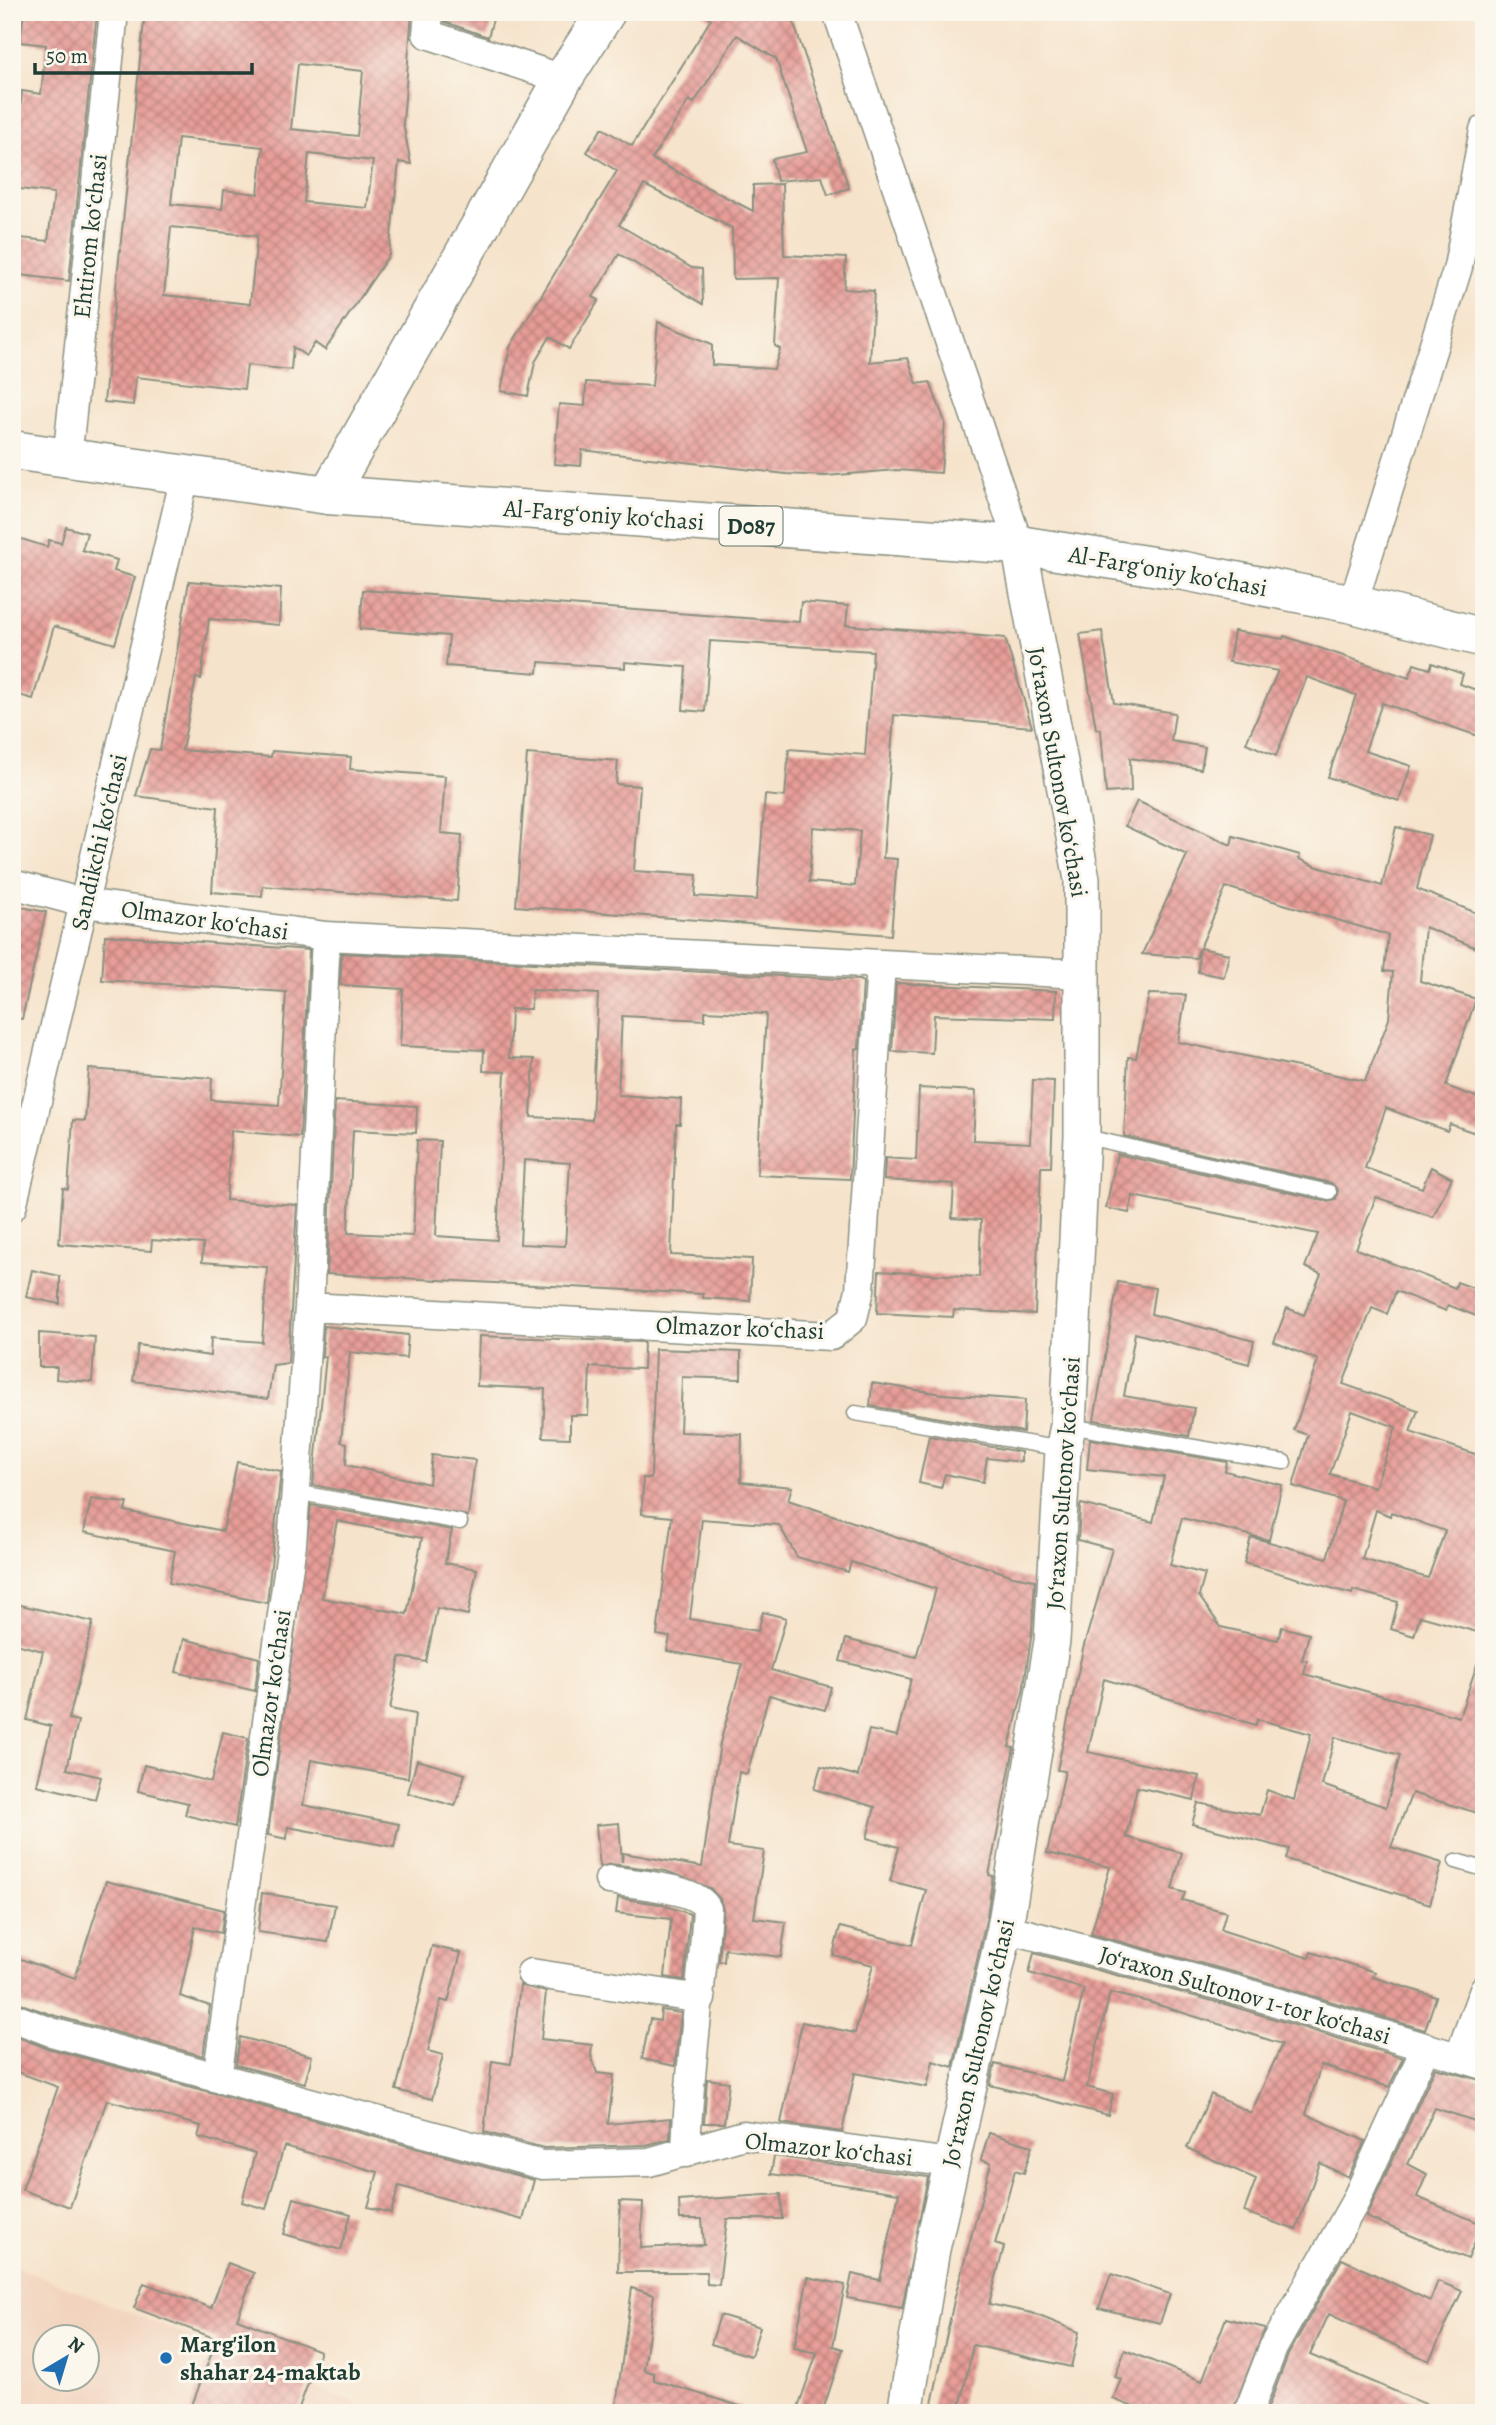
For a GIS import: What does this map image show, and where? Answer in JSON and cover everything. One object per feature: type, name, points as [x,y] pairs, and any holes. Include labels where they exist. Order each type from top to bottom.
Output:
[{"type":"main road","points":[[328,495],[563,79],[606,12]]},
{"type":"main road","name":"Al-Fargʻoniy koʻchasi","points":[[12,450],[67,460],[328,495],[1019,545],[1184,571],[1353,604],[1484,638]]},
{"type":"street","name":"Ehtirom koʻchasi","points":[[67,460],[114,12]]},
{"type":"street","points":[[429,12],[427,34],[563,79]]},
{"type":"street","points":[[837,12],[1019,545]]},
{"type":"street","points":[[1353,604],[1458,267],[1484,130]]},
{"type":"street","name":"Sandikchi koʻchasi","points":[[12,1208],[185,476]]},
{"type":"street","name":"Joʻraxon Sultonov koʻchasi","points":[[905,2413],[932,2249],[1005,1928],[1052,1641],[1066,1438],[1083,1136],[1082,879],[1019,545]]},
{"type":"street","name":"Olmazor koʻchasi","points":[[12,884],[84,903],[326,936],[1081,974]]},
{"type":"street","name":"Olmazor koʻchasi","points":[[217,2078],[292,1544],[309,1307],[326,936]]},
{"type":"street","name":"Olmazor koʻchasi","points":[[309,1307],[831,1336],[853,1318],[860,1290],[881,964]]},
{"type":"street","points":[[609,1881],[684,1893],[704,1903],[707,1909],[701,1999],[688,2095],[686,2152]]},
{"type":"street","name":"Jo‘raxon Sultonov 1-tor ko‘chasi","points":[[1005,1928],[1233,1989],[1471,2061]]},
{"type":"street","points":[[531,1973],[701,1999]]},
{"type":"street","points":[[1471,2061],[1484,1989]]},
{"type":"street","name":"Olmazor koʻchasi","points":[[12,2017],[51,2032],[542,2165],[649,2162],[744,2135],[951,2163]]},
{"type":"street","points":[[1248,2413],[1273,2348],[1355,2202],[1426,2047]]},
{"type":"lane","points":[[1083,1136],[1329,1192]]},
{"type":"lane","points":[[855,1413],[1284,1462]]},
{"type":"lane","points":[[295,1492],[460,1522]]},
{"type":"lane","points":[[1457,1861],[1484,1869]]},
{"type":"shaded area","name":"Marg'ilon shahar 24-maktab","points":[[12,2265],[379,2413],[12,2413]]},
{"type":"building","points":[[24,12],[97,12],[69,281],[12,274],[12,237],[48,241],[54,193],[12,188],[22,91],[41,94],[46,45],[20,42]]},
{"type":"building","points":[[145,12],[242,12],[275,16],[276,12],[412,12],[403,123],[411,164],[399,162],[389,255],[325,350],[315,343],[306,356],[293,347],[291,370],[247,365],[244,389],[136,377],[133,405],[104,402]],"holes":[[[298,64],[363,71],[357,136],[291,129]],[[178,138],[263,147],[258,194],[224,190],[222,209],[171,204]],[[309,154],[373,161],[367,208],[304,202]],[[171,227],[257,236],[250,304],[164,295]]]},
{"type":"building","points":[[445,12],[495,12],[488,37],[445,22]]},
{"type":"building","points":[[700,12],[790,12],[849,188],[828,195],[822,177],[777,181],[772,159],[807,152],[776,59],[737,35],[694,103],[689,100],[652,159],[753,211],[753,185],[782,184],[784,255],[846,258],[844,289],[874,291],[870,362],[908,358],[917,384],[930,382],[945,422],[941,473],[896,470],[826,476],[786,474],[582,450],[581,466],[554,464],[559,404],[585,406],[586,382],[652,386],[658,322],[712,344],[712,365],[774,369],[780,349],[775,346],[779,278],[733,279],[732,228],[644,185],[619,225],[692,268],[702,269],[703,304],[619,254],[593,297],[599,300],[569,349],[550,337],[535,362],[528,396],[501,391],[510,347],[617,171],[587,152],[602,128],[632,146],[711,19]]},
{"type":"building","points":[[66,527],[87,533],[82,550],[117,560],[114,571],[135,577],[115,644],[54,626],[33,699],[12,693],[12,536],[47,547],[49,540],[61,543]]},
{"type":"building","points":[[189,581],[281,589],[279,625],[209,619],[201,679],[196,678],[182,750],[271,757],[272,751],[351,757],[350,769],[445,776],[441,833],[462,835],[457,901],[263,886],[262,896],[212,892],[218,807],[136,796],[150,749],[160,750]]},
{"type":"building","points":[[363,590],[799,622],[801,602],[848,606],[846,625],[1005,638],[1032,727],[894,715],[883,858],[897,859],[891,935],[516,906],[527,754],[618,761],[616,784],[640,786],[634,871],[697,875],[695,896],[757,900],[765,795],[785,797],[789,749],[865,755],[873,651],[710,641],[705,712],[683,710],[686,667],[625,662],[625,668],[539,662],[538,673],[446,666],[449,636],[360,629]],"holes":[[[813,827],[860,831],[855,886],[809,882]]]},
{"type":"building","points":[[1102,631],[1114,703],[1175,713],[1171,741],[1205,747],[1201,769],[1130,758],[1131,791],[1106,793],[1101,730],[1096,729],[1080,634]]},
{"type":"building","points":[[1234,631],[1283,639],[1284,636],[1409,678],[1414,664],[1430,669],[1432,663],[1463,674],[1460,684],[1484,693],[1484,738],[1382,703],[1365,751],[1411,766],[1399,801],[1328,777],[1356,695],[1307,677],[1276,756],[1246,743],[1278,671],[1229,662]]},
{"type":"building","points":[[1137,801],[1231,845],[1233,836],[1300,855],[1299,859],[1315,866],[1382,886],[1396,827],[1430,835],[1417,889],[1484,916],[1484,951],[1425,927],[1420,981],[1476,999],[1446,1086],[1484,1100],[1484,1136],[1450,1124],[1447,1131],[1386,1108],[1365,1168],[1422,1188],[1431,1167],[1452,1178],[1433,1217],[1376,1197],[1356,1249],[1455,1288],[1457,1282],[1484,1292],[1484,1319],[1448,1305],[1446,1311],[1396,1291],[1387,1314],[1372,1308],[1343,1384],[1418,1410],[1410,1432],[1484,1457],[1484,1634],[1420,1616],[1414,1636],[1391,1629],[1398,1602],[1353,1590],[1352,1594],[1244,1563],[1251,1537],[1327,1558],[1343,1501],[1293,1486],[1308,1435],[1294,1430],[1318,1360],[1274,1342],[1287,1308],[1304,1315],[1321,1274],[1305,1267],[1318,1234],[1133,1196],[1129,1213],[1106,1208],[1117,1154],[1327,1201],[1336,1199],[1338,1190],[1331,1183],[1124,1136],[1128,1057],[1136,1058],[1149,994],[1186,995],[1178,1042],[1365,1081],[1389,1019],[1393,972],[1384,971],[1388,935],[1226,887],[1200,948],[1229,954],[1224,977],[1198,972],[1199,949],[1196,958],[1142,954],[1187,855],[1125,826]],"holes":[[[1352,1411],[1396,1427],[1375,1487],[1330,1474]],[[1376,1510],[1390,1516],[1391,1512],[1445,1531],[1428,1578],[1362,1559]]]},
{"type":"building","points":[[12,905],[46,912],[22,1019],[12,1018]]},
{"type":"building","points":[[105,935],[309,950],[300,1137],[231,1131],[226,1200],[297,1205],[288,1363],[273,1365],[268,1399],[133,1381],[138,1345],[210,1356],[211,1338],[262,1342],[267,1267],[202,1262],[203,1244],[152,1240],[151,1251],[59,1244],[63,1188],[68,1189],[73,1120],[85,1121],[89,1069],[212,1078],[211,1100],[279,1105],[286,992],[102,980]]},
{"type":"building","points":[[342,953],[859,980],[863,982],[859,1049],[856,1049],[850,1179],[757,1175],[766,1014],[705,1011],[705,1020],[622,1016],[618,1095],[681,1099],[680,1124],[676,1124],[671,1255],[752,1259],[750,1301],[703,1298],[703,1294],[327,1274],[335,1101],[417,1106],[416,1133],[353,1130],[348,1233],[413,1236],[417,1140],[440,1141],[436,1236],[497,1240],[505,1072],[483,1071],[484,1050],[400,1046],[403,989],[340,985]],"holes":[[[532,990],[598,994],[592,1120],[531,1117],[534,1059],[509,1058],[511,1009],[531,1009]],[[524,1160],[570,1163],[565,1246],[520,1244]]]},
{"type":"building","points":[[896,983],[1056,991],[1055,1019],[934,1015],[932,1053],[892,1051]]},
{"type":"building","points":[[1033,1080],[1054,1081],[1051,1167],[1041,1167],[1035,1314],[954,1310],[953,1317],[877,1313],[879,1271],[979,1277],[981,1220],[952,1218],[954,1184],[884,1180],[885,1158],[916,1160],[919,1088],[976,1091],[973,1140],[1030,1143]]},
{"type":"building","points":[[32,1270],[60,1276],[60,1304],[26,1297]]},
{"type":"building","points":[[1118,1282],[1155,1288],[1151,1314],[1254,1341],[1249,1364],[1135,1333],[1124,1396],[1194,1408],[1189,1436],[1094,1420]]},
{"type":"building","points":[[324,1326],[408,1335],[406,1358],[350,1352],[341,1442],[347,1443],[346,1465],[429,1484],[432,1455],[475,1460],[468,1516],[313,1485],[326,1356],[322,1357]]},
{"type":"building","points":[[39,1333],[95,1337],[92,1382],[56,1379],[57,1367],[39,1367]]},
{"type":"building","points":[[479,1336],[644,1342],[643,1369],[590,1367],[588,1415],[570,1415],[570,1438],[543,1437],[545,1389],[477,1386]]},
{"type":"building","points":[[655,1349],[741,1352],[741,1379],[682,1377],[680,1432],[742,1434],[741,1482],[792,1487],[788,1500],[1013,1576],[1035,1580],[1032,1631],[1023,1692],[1009,1747],[1014,1748],[989,1875],[993,1876],[987,1916],[953,2067],[933,2061],[927,2087],[855,2073],[842,2132],[781,2123],[802,2022],[855,2033],[873,1965],[833,1955],[840,1927],[912,1945],[926,1890],[890,1881],[899,1847],[867,1838],[875,1807],[814,1789],[821,1766],[858,1776],[869,1730],[897,1736],[911,1679],[840,1661],[846,1639],[916,1657],[936,1589],[851,1562],[848,1572],[797,1557],[779,1525],[702,1519],[690,1619],[758,1631],[763,1612],[786,1618],[771,1670],[831,1687],[825,1710],[769,1695],[747,1774],[739,1772],[728,1846],[764,1851],[754,1918],[786,1922],[781,1957],[725,1949],[724,1962],[719,1961],[723,1909],[720,1899],[710,1888],[666,1871],[611,1864],[600,1867],[596,1825],[619,1823],[622,1862],[623,1853],[702,1867],[720,1743],[742,1664],[667,1651],[670,1637],[657,1635],[672,1517],[642,1514],[643,1478],[651,1478]]},
{"type":"building","points":[[872,1383],[943,1394],[1025,1400],[1023,1432],[870,1406]]},
{"type":"building","points":[[929,1436],[1021,1452],[1021,1462],[987,1458],[983,1482],[945,1474],[941,1488],[919,1483]]},
{"type":"building","points":[[1090,1439],[1227,1462],[1225,1471],[1282,1485],[1269,1540],[1182,1518],[1170,1565],[1205,1574],[1199,1596],[1221,1627],[1278,1640],[1282,1627],[1309,1634],[1302,1660],[1307,1661],[1304,1674],[1459,1717],[1480,1656],[1484,1657],[1484,1815],[1412,1793],[1391,1847],[1442,1863],[1430,1904],[1286,1859],[1289,1849],[1192,1824],[1198,1803],[1260,1815],[1267,1790],[1294,1800],[1311,1734],[1257,1719],[1256,1725],[1104,1679],[1088,1752],[1199,1776],[1194,1800],[1137,1787],[1126,1837],[1182,1853],[1172,1889],[1185,1893],[1182,1900],[1226,1912],[1221,1930],[1309,1958],[1311,1952],[1375,1972],[1373,1977],[1436,1997],[1425,2030],[1237,1973],[1091,1934],[1110,1867],[1047,1853],[1065,1771],[1057,1770],[1083,1649],[1112,1549],[1078,1540],[1080,1507],[1081,1504],[1153,1522],[1164,1477],[1087,1469]],"holes":[[[1335,1737],[1400,1755],[1386,1807],[1322,1785]]]},
{"type":"building","points":[[237,1462],[281,1471],[267,1603],[169,1583],[175,1551],[84,1532],[91,1499],[127,1503],[125,1511],[223,1531]]},
{"type":"building","points":[[311,1505],[452,1530],[445,1563],[477,1569],[468,1615],[437,1608],[426,1662],[400,1657],[390,1709],[415,1714],[408,1778],[311,1760],[303,1805],[399,1824],[394,1847],[288,1827],[287,1839],[268,1835]],"holes":[[[337,1521],[422,1538],[407,1614],[322,1598]]]},
{"type":"building","points":[[12,1603],[93,1622],[69,1719],[78,1721],[67,1769],[101,1777],[95,1799],[37,1785],[51,1726],[27,1720],[43,1651],[12,1643]]},
{"type":"building","points":[[184,1639],[259,1658],[255,1691],[176,1672]]},
{"type":"building","points":[[223,1732],[248,1738],[235,1827],[185,1815],[188,1803],[138,1791],[144,1765],[211,1782]]},
{"type":"building","points":[[417,1760],[465,1774],[455,1806],[408,1793]]},
{"type":"building","points":[[106,1881],[224,1910],[221,1933],[195,1927],[180,1996],[210,2006],[203,2056],[56,2016],[12,2001],[12,1956],[75,1978]]},
{"type":"building","points":[[262,1893],[335,1905],[328,1942],[258,1932]]},
{"type":"building","points":[[618,1898],[660,1904],[690,1914],[684,1980],[665,1977],[671,1919],[616,1913]]},
{"type":"building","points":[[432,1946],[461,1953],[448,2002],[441,2000],[428,2051],[443,2055],[432,2099],[396,2090]]},
{"type":"building","points":[[1034,1953],[1228,2005],[1403,2058],[1389,2087],[1321,2065],[1306,2114],[1365,2141],[1348,2177],[1320,2163],[1296,2230],[1244,2212],[1256,2179],[1187,2148],[1211,2094],[1251,2113],[1282,2044],[1149,2002],[1110,1993],[1087,2087],[1113,2094],[1108,2115],[990,2085],[995,2064],[1062,2081],[1084,1989],[1029,1973]]},
{"type":"building","points":[[520,1985],[546,1992],[541,2039],[592,2045],[591,2055],[597,2073],[614,2075],[608,2124],[671,2118],[670,2139],[646,2145],[544,2148],[484,2132],[492,2061],[511,2064]]},
{"type":"building","points":[[661,2010],[681,2013],[675,2066],[642,2059],[650,2019],[660,2021]]},
{"type":"building","points":[[12,2035],[47,2048],[534,2180],[523,2220],[399,2186],[391,2213],[368,2207],[378,2172],[284,2146],[266,2209],[242,2202],[255,2153],[198,2137],[201,2126],[107,2100],[70,2207],[22,2190],[58,2087],[12,2070]]},
{"type":"building","points":[[240,2037],[312,2056],[305,2083],[236,2065]]},
{"type":"building","points":[[1435,2068],[1484,2081],[1484,2124],[1435,2108],[1408,2164],[1427,2174],[1417,2197],[1482,2224],[1468,2259],[1366,2217]]},
{"type":"building","points":[[707,2079],[729,2082],[724,2123],[704,2123]]},
{"type":"building","points":[[989,2133],[1032,2146],[1024,2173],[1015,2170],[995,2244],[1004,2247],[989,2304],[1032,2313],[1079,2332],[1071,2367],[973,2345],[959,2413],[930,2413],[955,2296],[991,2163],[981,2160]]},
{"type":"building","points":[[774,2156],[928,2177],[902,2308],[847,2298],[852,2274],[880,2280],[899,2193],[771,2174]]},
{"type":"building","points":[[781,2194],[782,2219],[727,2219],[719,2285],[707,2284],[706,2272],[618,2272],[620,2201],[643,2202],[641,2248],[704,2245],[702,2219],[680,2219],[679,2201]]},
{"type":"building","points":[[294,2198],[351,2214],[341,2250],[284,2234]]},
{"type":"building","points":[[1342,2259],[1430,2301],[1438,2281],[1462,2291],[1429,2361],[1329,2314],[1310,2355],[1446,2413],[1266,2413],[1288,2355]]},
{"type":"building","points":[[228,2263],[254,2273],[237,2319],[320,2351],[297,2413],[189,2413],[217,2339],[134,2308],[144,2283],[211,2308]]},
{"type":"building","points":[[1111,2274],[1170,2294],[1160,2323],[1099,2308]]},
{"type":"building","points":[[808,2277],[845,2285],[833,2346],[843,2349],[822,2413],[796,2413],[817,2353],[794,2348]]},
{"type":"building","points":[[632,2288],[654,2295],[644,2370],[654,2373],[654,2380],[743,2407],[742,2413],[615,2413]]},
{"type":"building","points":[[720,2315],[760,2327],[751,2356],[711,2344]]},
{"type":"building","points":[[1226,2318],[1265,2328],[1232,2413],[1148,2413],[1113,2399],[1121,2379],[1115,2377],[1125,2350],[1202,2381]]},
{"type":"place","name":"Marg'ilon shahar 24-maktab","points":[[166,2358]]}]
